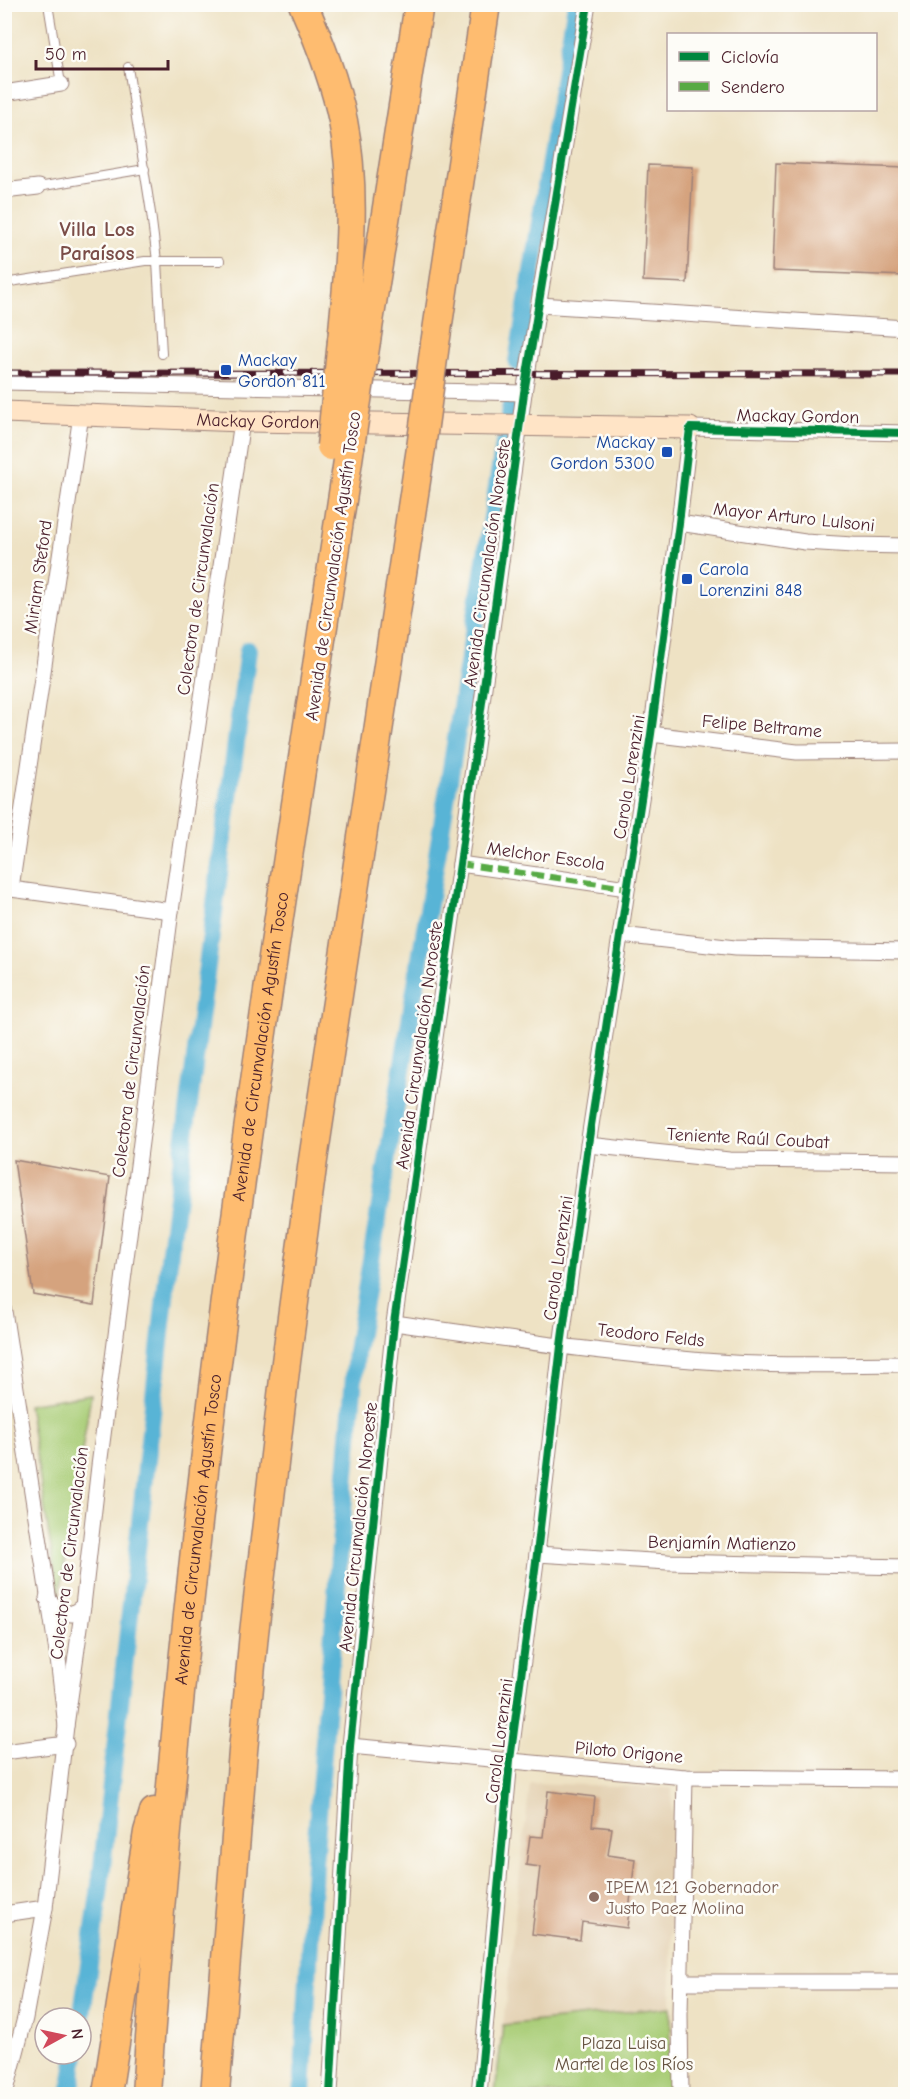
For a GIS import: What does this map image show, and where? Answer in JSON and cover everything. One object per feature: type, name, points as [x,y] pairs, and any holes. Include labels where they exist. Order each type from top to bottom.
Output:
[{"type":"highway","points":[[303,4],[329,68],[344,124],[354,341]]},
{"type":"highway","name":"Avenida de Circunvalación Agustín Tosco","points":[[146,2094],[176,1732],[220,1339],[304,756],[354,341],[419,4]]},
{"type":"highway","points":[[215,2094],[254,1633],[313,1160],[486,4]]},
{"type":"highway","points":[[473,94],[507,4]]},
{"type":"highway","points":[[234,2094],[261,1751],[254,1633]]},
{"type":"highway","points":[[107,2094],[148,1832],[176,1732]]},
{"type":"main road","name":"Mackay Gordon","points":[[4,412],[243,421],[690,428]]},
{"type":"street","name":"Avenida Circunvalación Noroeste","points":[[330,2094],[350,1746],[394,1323],[460,864],[524,393],[588,4]]},
{"type":"street","points":[[4,93],[61,84]]},
{"type":"street","points":[[4,191],[38,186]]},
{"type":"street","points":[[539,305],[906,328]]},
{"type":"street","points":[[4,382],[524,393]]},
{"type":"street","name":"Miriam Steford","points":[[8,888],[81,415]]},
{"type":"street","name":"Colectora de Circunvalación","points":[[66,1726],[171,910],[243,421]]},
{"type":"street","name":"Mackay Gordon","points":[[690,428],[906,433]]},
{"type":"street","name":"Carola Lorenzini","points":[[479,2094],[510,1760],[561,1346],[588,1145],[651,734],[690,428]]},
{"type":"street","name":"Mayor Arturo Lulsoni","points":[[679,523],[805,542],[906,546]]},
{"type":"street","name":"Felipe Beltrame","points":[[651,734],[797,752],[906,751]]},
{"type":"street","name":"Melchor Escola","points":[[460,864],[627,888]]},
{"type":"street","points":[[8,888],[171,910]]},
{"type":"street","points":[[621,935],[735,948],[906,951]]},
{"type":"street","name":"Teniente Raúl Coubat","points":[[588,1145],[729,1160],[906,1162]]},
{"type":"street","points":[[4,1311],[11,1403],[58,1659],[66,1726],[66,1744],[45,1908],[25,2018],[6,2085]]},
{"type":"street","name":"Teodoro Felds","points":[[394,1323],[561,1346],[734,1363],[906,1364]]},
{"type":"street","name":"Benjamín Matienzo","points":[[537,1554],[657,1562],[906,1567]]},
{"type":"street","points":[[47,1598],[59,1611],[66,1613],[72,1614],[83,1606]]},
{"type":"street","points":[[4,1752],[66,1744]]},
{"type":"street","name":"Piloto Origone","points":[[350,1746],[685,1777],[906,1779]]},
{"type":"street","points":[[681,2094],[685,1777]]},
{"type":"street","points":[[4,1914],[45,1908]]},
{"type":"street","points":[[681,1982],[906,1982]]},
{"type":"lane","points":[[48,4],[61,84]]},
{"type":"lane","points":[[128,68],[157,261],[162,354]]},
{"type":"lane","points":[[38,186],[145,170]]},
{"type":"lane","points":[[4,283],[145,261],[220,261]]},
{"type":"shaded area","name":"IPEM 121 Gobernador Justo Paez Molina","points":[[530,1783],[672,1788],[671,2007],[503,2025]]},
{"type":"green space","points":[[91,1394],[59,1599],[28,1404]]},
{"type":"green space","name":"Plaza Luisa Martel de los Ríos","points":[[671,2007],[670,2094],[495,2094],[503,2025]]},
{"type":"building","points":[[776,163],[906,168],[906,276],[772,271]]},
{"type":"building","points":[[648,165],[693,167],[687,283],[643,281]]},
{"type":"building","points":[[14,1160],[110,1177],[94,1305],[33,1294]]},
{"type":"building","points":[[548,1791],[595,1797],[592,1826],[612,1828],[608,1855],[635,1859],[627,1928],[582,1922],[580,1940],[532,1934],[540,1867],[526,1865],[530,1836],[543,1837]]},
{"type":"waterway","points":[[517,362],[576,4]]},
{"type":"waterway","points":[[509,415],[511,405]]},
{"type":"waterway","points":[[302,2094],[314,1863],[356,1352],[504,444]]},
{"type":"waterway","points":[[83,2006],[99,1894],[170,1251],[248,650]]},
{"type":"waterway","points":[[70,2094],[74,2066]]},
{"type":"railway","points":[[4,373],[906,374]]},
{"type":"marked path","points":[[460,864],[627,888]]},
{"type":"cycle path","points":[[330,2094],[350,1746],[394,1323],[460,864],[524,393],[588,4]]},
{"type":"cycle path","points":[[479,2094],[510,1760],[561,1346],[588,1145],[651,734],[690,428],[906,433]]},
{"type":"place","name":"Mackay Gordon 811","points":[[226,370]]},
{"type":"place","name":"Mackay Gordon 5300","points":[[667,452]]},
{"type":"place","name":"Carola Lorenzini 848","points":[[687,579]]},
{"type":"place","name":"IPEM 121 Gobernador Justo Paez Molina","points":[[594,1897]]},
{"type":"district","name":"Villa Los Paraísos","points":[[97,241]]}]
